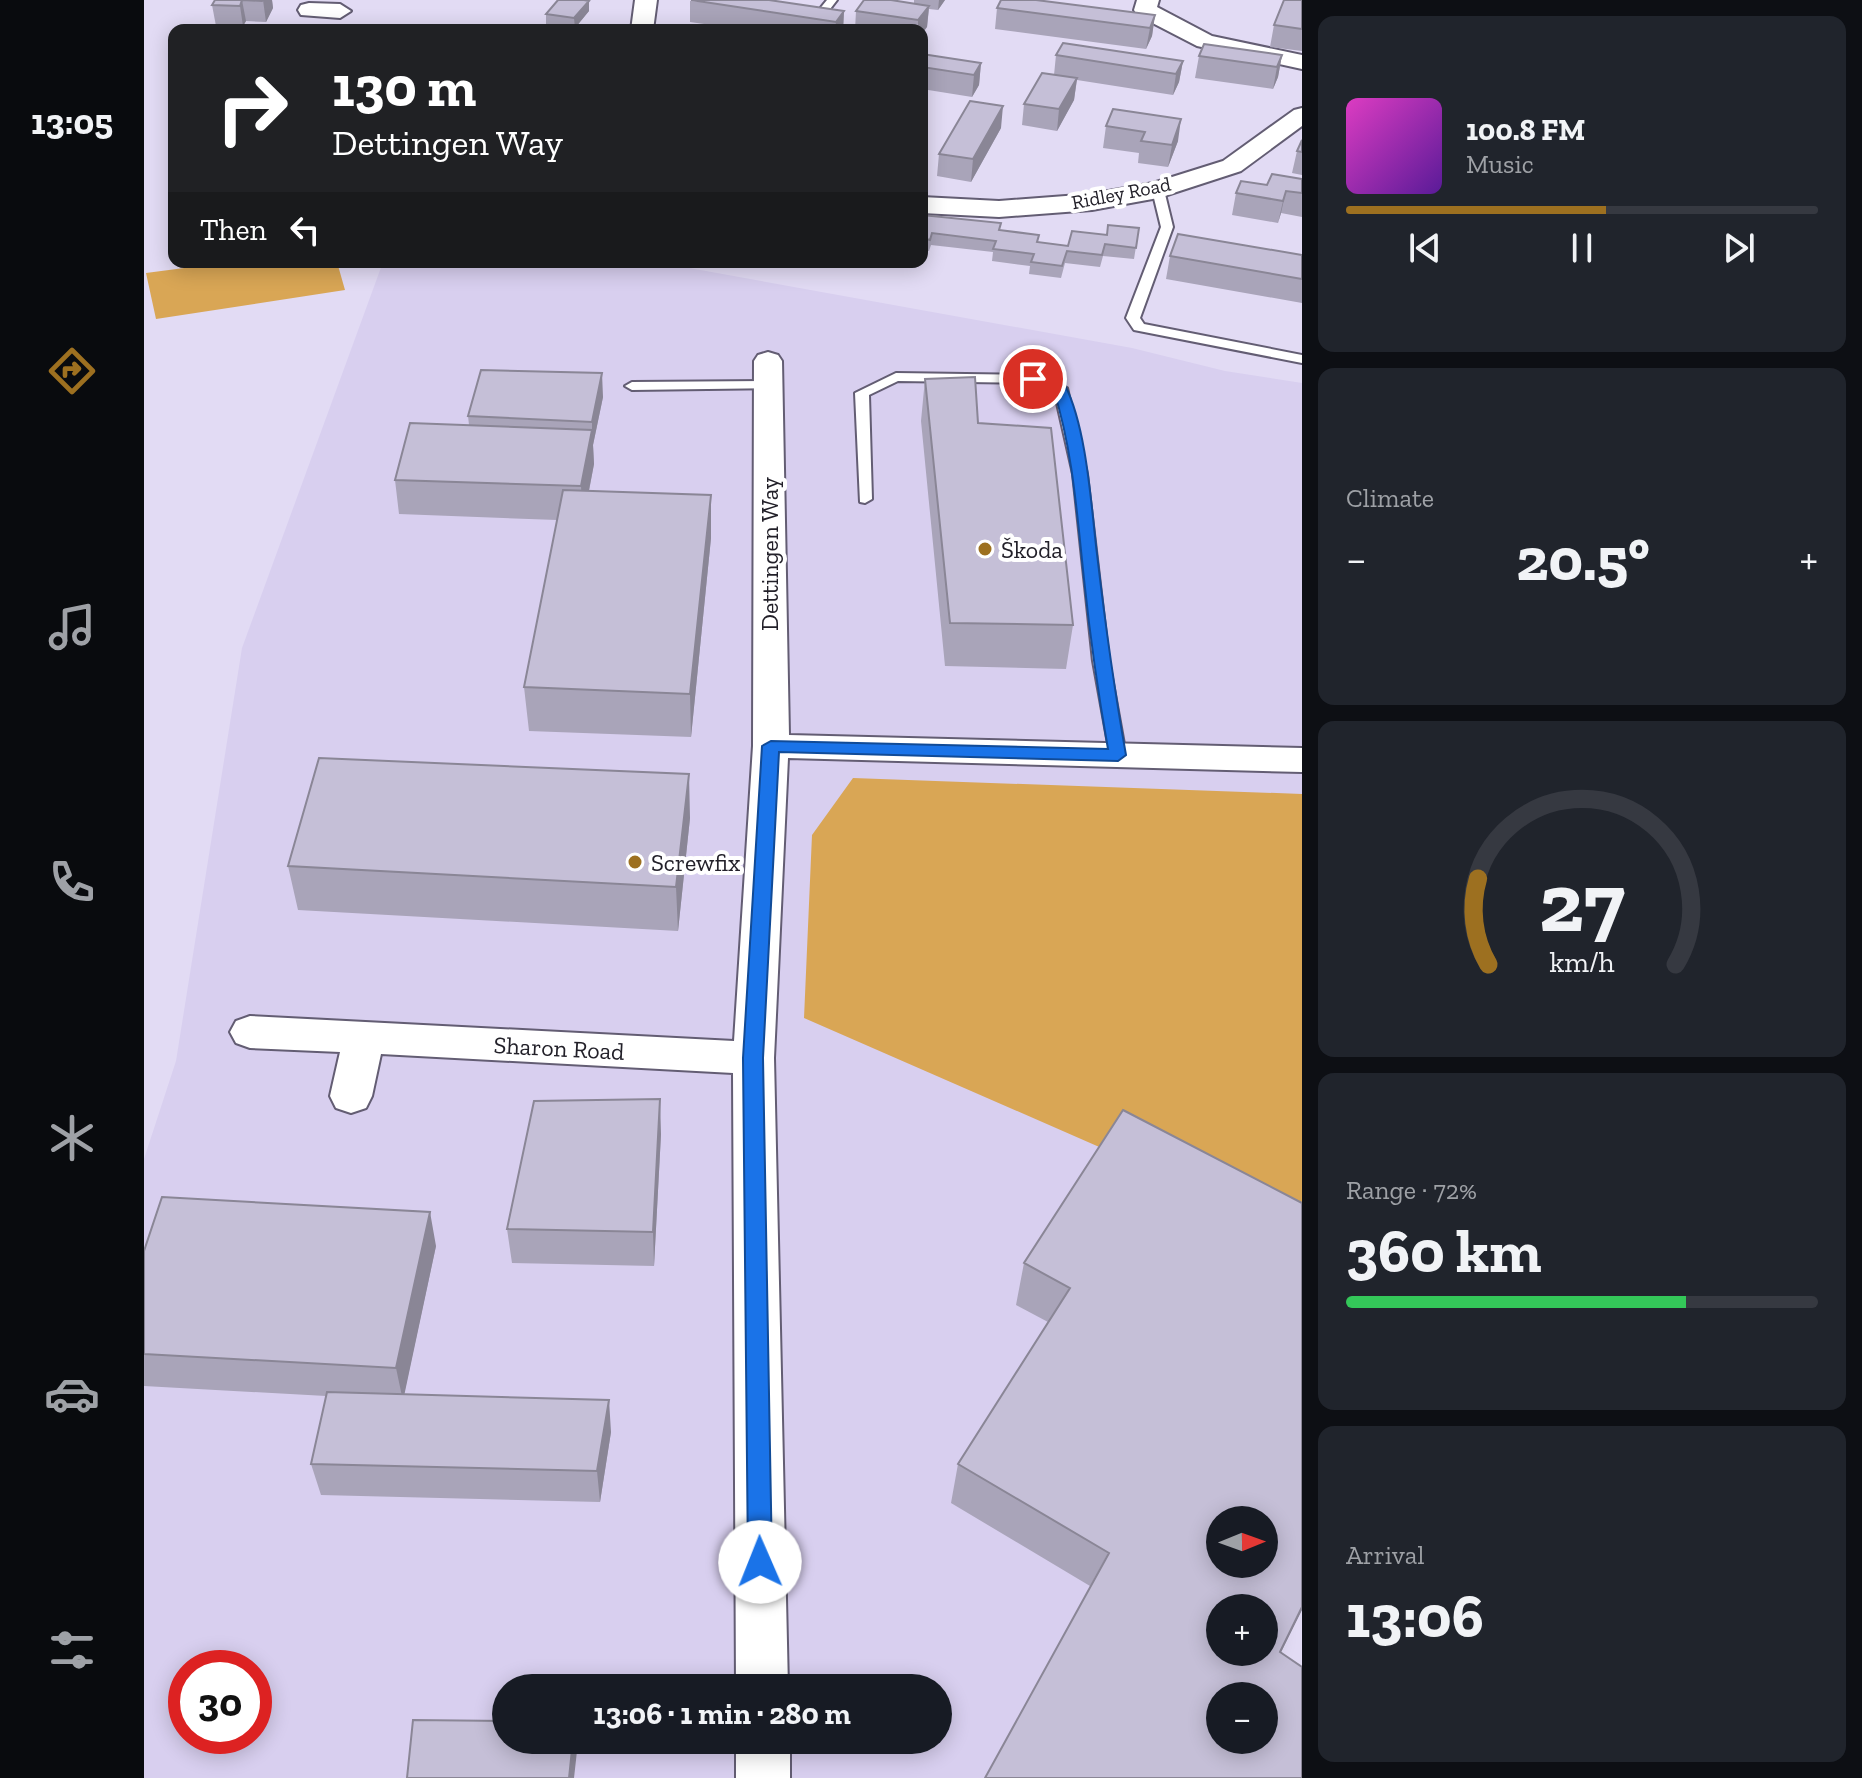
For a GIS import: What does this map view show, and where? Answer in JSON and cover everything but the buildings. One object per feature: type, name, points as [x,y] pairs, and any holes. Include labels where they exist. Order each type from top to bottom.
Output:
[{"type":"street","points":[[643,24],[646,0]]},
{"type":"street","points":[[1148,0],[1145,10],[1205,41],[1302,62]]},
{"type":"street","points":[[309,9],[340,11]]},
{"type":"street","name":"Ridley Road","points":[[928,205],[1015,208],[1092,202],[1158,190],[1232,166],[1302,115]]},
{"type":"street","name":"Dettingen Way","points":[[762,1674],[753,1058],[771,746],[768,373]]},
{"type":"street","points":[[771,746],[1302,760]]},
{"type":"street","name":"Sharon Road","points":[[250,1032],[753,1058]]},
{"type":"street","points":[[351,1096],[364,1037]]},
{"type":"street","points":[[763,1754],[763,1778]]},
{"type":"lane","points":[[823,11],[832,0]]},
{"type":"lane","points":[[1158,190],[1167,227],[1133,318],[1139,327],[1302,359]]},
{"type":"lane","points":[[632,386],[768,373]]},
{"type":"lane","points":[[865,499],[862,393],[896,377],[1033,379],[1060,388],[1080,474],[1101,661],[1118,755]]},
{"type":"shaded area","points":[[184,268],[339,268],[345,290],[156,319],[146,273]]},
{"type":"shaded area","points":[[381,268],[689,268],[1132,348],[1225,371],[1302,383],[1302,1610],[1278,1658],[1278,1594],[1206,1594],[1206,1666],[1274,1666],[1266,1682],[1206,1682],[1206,1754],[1278,1754],[1278,1723],[1302,1778],[144,1778],[144,1159],[176,1061],[242,648]]},
{"type":"shaded area","points":[[853,778],[1302,794],[1302,1253],[1113,1153],[804,1018],[812,835]]},
{"type":"place","name":"Škoda","points":[[985,549]]},
{"type":"place","name":"Screwfix","points":[[635,862]]},
{"type":"route","points":[[760,1562],[753,1058],[771,746],[1118,755],[1101,661],[1080,474],[1068,413],[1060,388],[1033,379]]}]
